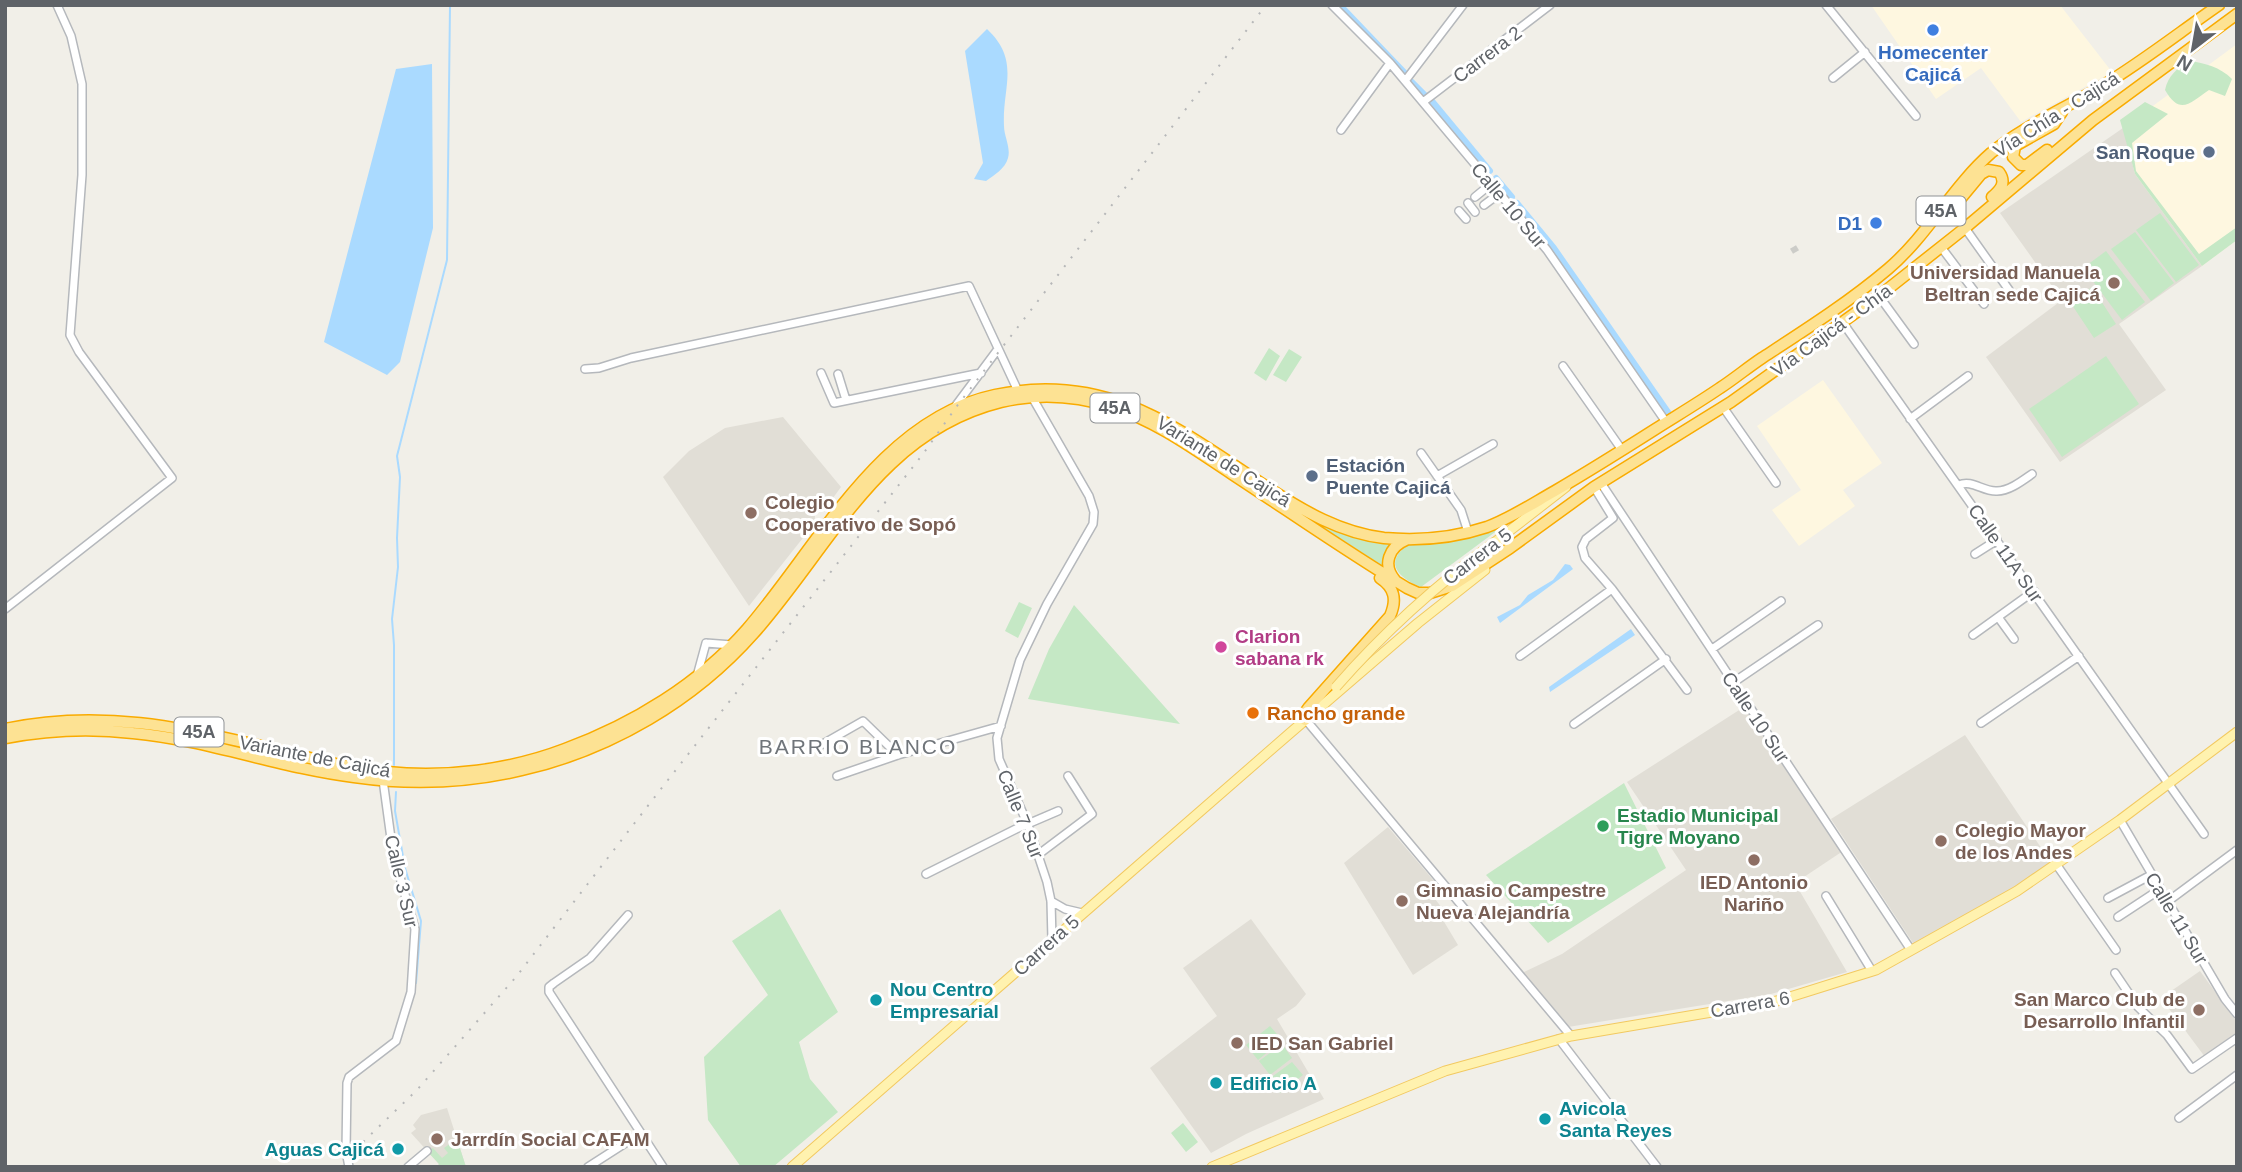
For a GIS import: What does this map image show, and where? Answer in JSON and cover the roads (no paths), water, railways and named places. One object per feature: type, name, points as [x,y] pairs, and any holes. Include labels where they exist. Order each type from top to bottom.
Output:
[{"type":"highway","name":"Vía Chía - Cajicá","points":[[1569,483],[1799,335],[1886,271],[1920,237],[1989,155],[2011,138],[2108,83],[2219,5]]},
{"type":"highway","name":"Vía Cajicá - Chía","points":[[1510,548],[1598,485],[1723,407],[1880,296],[2093,120],[2237,14]]},
{"type":"highway","points":[[2064,109],[2054,124],[2014,146],[2013,157],[2017,162],[2027,165],[2121,91],[2133,90]]},
{"type":"highway","points":[[1936,218],[1950,212],[1981,174],[1994,170],[2002,177],[2002,187],[1973,214],[1968,226]]},
{"type":"highway","name":"Variante de Cajicá","points":[[415,777],[484,769],[556,753],[624,723],[663,700],[697,676],[748,628],[873,470],[903,440],[929,422],[985,397],[1018,391],[1063,389],[1113,398],[1159,418],[1284,499],[1320,519],[1365,535],[1412,539],[1468,532],[1516,514],[1569,483]]},
{"type":"highway","name":"Variante de Cajicá","points":[[5,738],[44,732],[86,730],[136,733],[332,774],[387,778],[484,777],[559,761],[623,734],[669,706],[725,662],[754,633],[872,483],[907,448],[965,412],[1032,397],[1097,403],[1147,422],[1188,445],[1397,583],[1418,593],[1441,591],[1510,548]]},
{"type":"highway","points":[[1397,583],[1388,565],[1389,555],[1402,541],[1412,539]]},
{"type":"highway","points":[[1304,721],[1309,707],[1390,616],[1394,606],[1394,597],[1388,583],[1359,563],[1346,549]]},
{"type":"highway","name":"Variante de Cajicá","points":[[5,729],[72,720],[155,723],[387,778]]},
{"type":"main road","name":"Carrera 5","points":[[1304,721],[1364,654],[1427,595],[1562,492],[1569,483]]},
{"type":"main road","name":"Carrera 5","points":[[792,1167],[1304,721],[1510,548]]},
{"type":"main road","name":"Carrera 6","points":[[1212,1167],[1445,1071],[1571,1036],[1777,1001],[1872,971],[2017,891],[2120,820],[2237,732]]},
{"type":"street","points":[[5,610],[172,478],[71,338],[82,174],[82,84],[71,36],[57,5]]},
{"type":"street","name":"Calle 10 Sur","points":[[1332,5],[1390,63],[1547,250],[1666,422]]},
{"type":"street","points":[[1405,81],[1464,5]]},
{"type":"street","name":"Carrera 2","points":[[1423,102],[1550,5]]},
{"type":"street","points":[[1826,5],[1916,116]]},
{"type":"street","points":[[1833,78],[1865,52]]},
{"type":"street","points":[[1341,130],[1390,63]]},
{"type":"street","points":[[1492,183],[1477,195],[1486,204],[1500,193]]},
{"type":"street","points":[[1468,203],[1475,212]]},
{"type":"street","points":[[1459,211],[1466,219]]},
{"type":"street","points":[[1968,226],[2009,290]]},
{"type":"street","points":[[1941,247],[1984,304]]},
{"type":"street","points":[[585,369],[969,286],[1018,391]]},
{"type":"street","points":[[1880,296],[1914,344]]},
{"type":"street","name":"Calle 11A Sur","points":[[1843,323],[2204,834]]},
{"type":"street","points":[[954,409],[998,349]]},
{"type":"street","points":[[1563,366],[1622,450]]},
{"type":"street","points":[[821,373],[833,403],[981,373]]},
{"type":"street","points":[[838,374],[846,400]]},
{"type":"street","points":[[1910,419],[1968,376]]},
{"type":"street","name":"Calle 7 Sur","points":[[1032,397],[1089,496],[1094,519],[1046,604],[1020,660],[997,738],[999,759],[1040,855],[1051,901],[1052,940]]},
{"type":"street","points":[[1723,407],[1776,483]]},
{"type":"street","points":[[1437,476],[1493,444]]},
{"type":"street","points":[[1422,453],[1461,510],[1468,532]]},
{"type":"street","points":[[1959,485],[1966,482],[1999,491],[2016,485],[2032,474]]},
{"type":"street","points":[[1598,485],[1613,518],[1586,539],[1582,547],[1585,558],[1666,659],[1687,691]]},
{"type":"street","name":"Calle 10 Sur","points":[[1598,485],[1712,649],[1911,950]]},
{"type":"street","points":[[1975,554],[1997,540]]},
{"type":"street","points":[[1520,656],[1612,589]]},
{"type":"street","points":[[1973,635],[2034,592]]},
{"type":"street","points":[[1712,649],[1781,601]]},
{"type":"street","points":[[1998,617],[2014,639]]},
{"type":"street","points":[[1734,682],[1818,625]]},
{"type":"street","points":[[697,676],[705,642],[732,645]]},
{"type":"street","points":[[1981,723],[2079,656]]},
{"type":"street","points":[[1574,724],[1666,659]]},
{"type":"street","points":[[821,746],[863,721],[898,755]]},
{"type":"street","points":[[1304,721],[1571,1036]]},
{"type":"street","points":[[837,776],[898,755],[1001,726]]},
{"type":"street","points":[[1040,855],[1092,814],[1068,776]]},
{"type":"street","name":"Calle 3 Sur","points":[[349,1167],[346,1151],[347,1083],[352,1074],[396,1041],[411,992],[415,929],[393,853],[387,778]]},
{"type":"street","points":[[926,874],[1058,811]]},
{"type":"street","name":"Calle 11 Sur","points":[[2120,820],[2225,999],[2237,1014]]},
{"type":"street","points":[[2167,902],[2237,850]]},
{"type":"street","points":[[2056,864],[2116,950]]},
{"type":"street","points":[[2108,898],[2151,875]]},
{"type":"street","points":[[2118,917],[2160,890]]},
{"type":"street","points":[[1826,896],[1872,971]]},
{"type":"street","points":[[1051,901],[1065,909],[1082,913]]},
{"type":"street","points":[[628,915],[590,958],[549,987],[549,992],[663,1167]]},
{"type":"street","points":[[2115,973],[2138,1007],[2167,1035],[2192,1069],[2237,1038]]},
{"type":"street","points":[[1559,1039],[1657,1167]]},
{"type":"street","points":[[2179,1118],[2237,1075]]},
{"type":"street","points":[[588,1167],[641,1133]]},
{"type":"street","points":[[408,1167],[427,1151]]},
{"type":"water","points":[[987,29],[1004,52],[1007,63],[1004,126],[1009,154],[1002,169],[986,181],[974,179],[983,163],[965,51]]},
{"type":"water","points":[[432,64],[433,228],[400,362],[387,375],[324,342],[396,69]]},
{"type":"water","points":[[1565,564],[1573,569],[1500,623],[1497,617],[1520,605],[1528,595],[1553,580]]},
{"type":"water","points":[[1631,629],[1635,635],[1550,692],[1549,687]]},
{"type":"waterway","points":[[394,765],[392,619],[398,567],[400,477],[397,456],[447,260],[450,5]]},
{"type":"waterway","points":[[1340,5],[1405,73]]},
{"type":"waterway","points":[[1412,82],[1425,95]]},
{"type":"waterway","points":[[1432,101],[1490,171]]},
{"type":"waterway","points":[[1496,178],[1512,197]]},
{"type":"waterway","points":[[1517,203],[1554,248],[1668,412]]},
{"type":"waterway","points":[[396,792],[395,811],[405,868],[421,921],[416,983]]},
{"type":"tunnel","points":[[1793,247],[1796,252]]},
{"type":"railway","points":[[342,1167],[364,1141],[417,1090],[516,977],[923,454],[957,406],[1266,5]]},
{"type":"place","name":"Homecenter Cajicá","points":[[1933,30]]},
{"type":"place","name":"San Roque","points":[[2209,152]]},
{"type":"place","name":"D1","points":[[1876,223]]},
{"type":"place","name":"Universidad Manuela Beltran sede Cajicá","points":[[2114,283]]},
{"type":"place","name":"Estación Puente Cajicá","points":[[1312,476]]},
{"type":"place","name":"Colegio Cooperativo de Sopó","points":[[751,513]]},
{"type":"place","name":"Clarion sabana rk","points":[[1221,647]]},
{"type":"place","name":"Rancho grande","points":[[1253,713]]},
{"type":"place","name":"Estadio Municipal Tigre Moyano","points":[[1603,826]]},
{"type":"place","name":"Colegio Mayor de los Andes","points":[[1941,841]]},
{"type":"place","name":"IED Antonio Nariño","points":[[1754,860]]},
{"type":"place","name":"Gimnasio Campestre Nueva Alejandría","points":[[1402,901]]},
{"type":"place","name":"Nou Centro Empresarial","points":[[876,1000]]},
{"type":"place","name":"San Marco Club de Desarrollo Infantil","points":[[2199,1010]]},
{"type":"place","name":"IED San Gabriel","points":[[1237,1043]]},
{"type":"place","name":"Edificio A","points":[[1216,1083]]},
{"type":"place","name":"Avicola Santa Reyes","points":[[1545,1119]]},
{"type":"place","name":"Jarrdín Social CAFAM","points":[[437,1139]]},
{"type":"place","name":"Aguas Cajicá","points":[[398,1149]]},
{"type":"district","name":"BARRIO BLANCO","points":[[858,747]]}]
